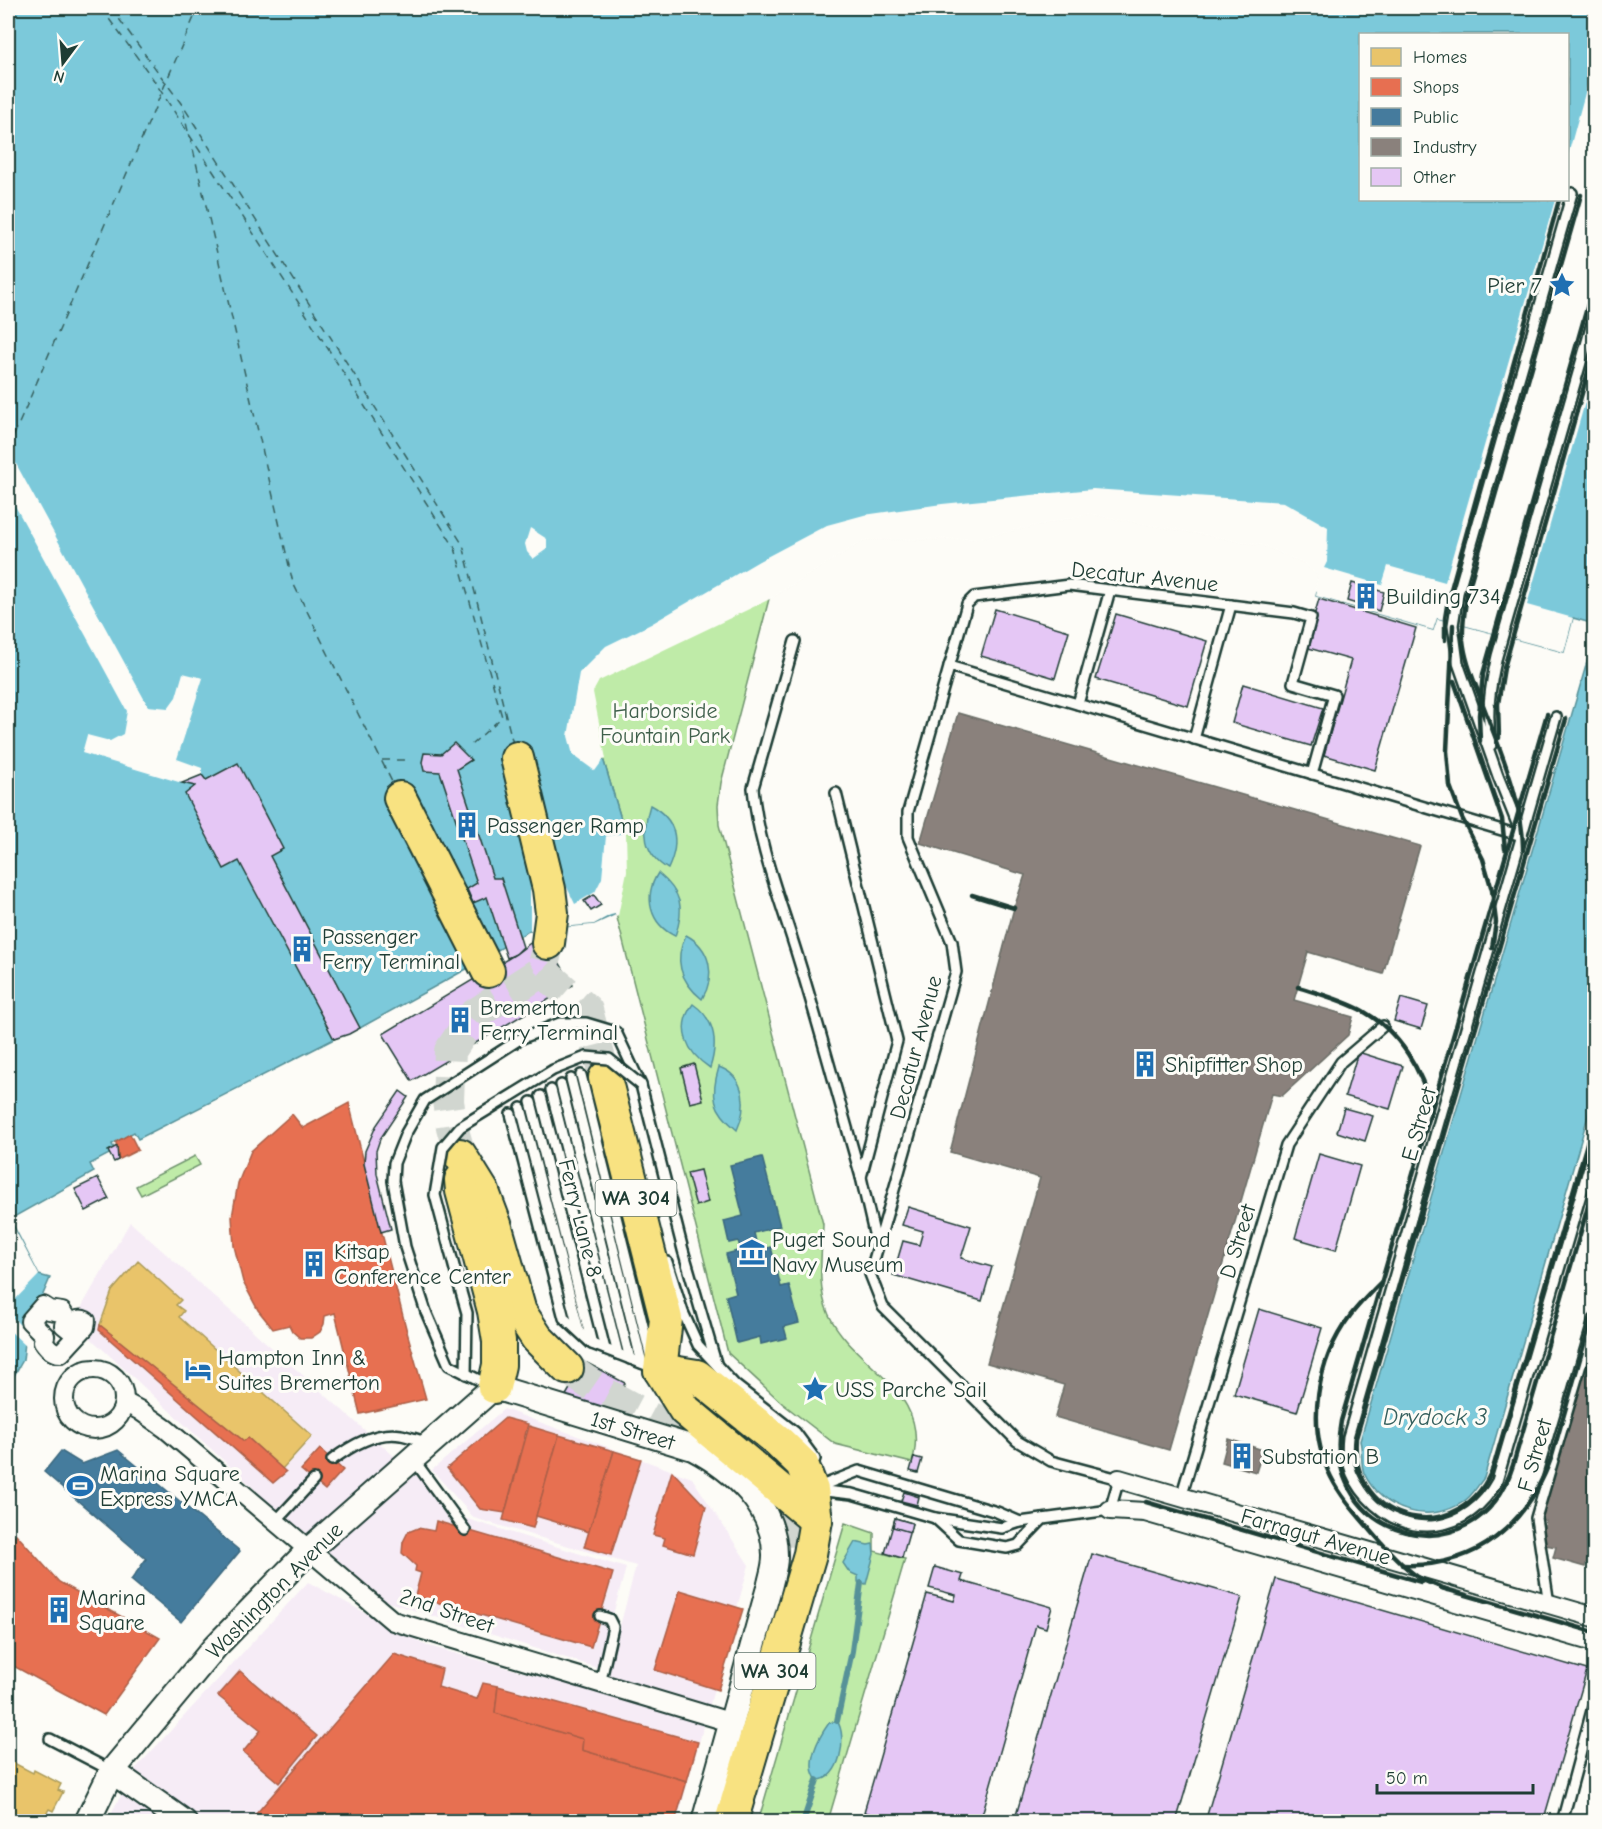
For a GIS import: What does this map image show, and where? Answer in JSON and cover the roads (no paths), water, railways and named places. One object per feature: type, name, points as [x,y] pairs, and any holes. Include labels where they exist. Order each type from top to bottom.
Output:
[{"type":"highway","points":[[517,758],[549,889],[552,913],[548,944]]},
{"type":"highway","points":[[400,798],[488,971]]},
{"type":"highway","name":"WA 304","points":[[593,1077],[657,1350]]},
{"type":"highway","points":[[480,1381],[499,1365],[500,1341],[462,1191],[460,1155],[483,1192],[495,1224],[520,1312],[537,1338],[567,1368]]},
{"type":"highway","points":[[657,1350],[697,1376],[777,1440],[802,1464],[794,1496]]},
{"type":"highway","name":"WA 304","points":[[731,1821],[810,1554],[794,1496]]},
{"type":"main road","name":"Washington Avenue","points":[[87,1821],[112,1771],[215,1647],[310,1549],[421,1450],[460,1419],[480,1381]]},
{"type":"main road","name":"1st Street","points":[[480,1381],[693,1448],[713,1458],[735,1475],[794,1496],[767,1520],[774,1543],[775,1558],[770,1584],[704,1821]]},
{"type":"main road","points":[[112,1771],[184,1821]]},
{"type":"street","points":[[92,1369],[112,1375],[123,1392],[124,1402],[122,1411],[109,1425],[99,1429],[90,1429],[72,1420],[64,1403],[64,1393],[74,1376],[92,1369]]},
{"type":"street","name":"2nd Street","points":[[124,1402],[166,1429],[393,1621],[732,1723]]},
{"type":"street","name":"2nd Street","points":[[116,1419],[166,1429]]},
{"type":"street","name":"Farragut Avenue","points":[[1119,1479],[1594,1617]]},
{"type":"street","name":"Farragut Avenue","points":[[1110,1510],[1145,1512],[1594,1642]]},
{"type":"lane","points":[[1522,836],[1458,663],[1454,615],[1458,593],[1572,193]]},
{"type":"lane","points":[[1498,776],[1488,721],[1491,681],[1594,317]]},
{"type":"lane","name":"Decatur Avenue","points":[[1119,1479],[1051,1461],[1017,1441],[883,1307],[870,1274],[956,972],[952,942],[908,837],[908,812],[967,604],[974,597],[1069,585],[1294,613],[1311,618],[1293,683],[1334,694],[1312,774]]},
{"type":"lane","points":[[1078,704],[1110,590]]},
{"type":"lane","points":[[1194,739],[1231,605]]},
{"type":"lane","points":[[795,641],[753,788],[754,808],[783,916],[799,959],[861,1177],[877,1244]]},
{"type":"lane","points":[[949,666],[1522,836]]},
{"type":"lane","name":"E Street","points":[[1556,717],[1348,1437],[1349,1464],[1353,1478],[1362,1491],[1383,1512],[1402,1522],[1434,1526],[1462,1518],[1482,1503],[1497,1481],[1594,1150]]},
{"type":"lane","points":[[836,793],[897,1041],[861,1177]]},
{"type":"lane","points":[[480,1381],[449,1365],[426,1312],[405,1246],[393,1181],[394,1163],[406,1133],[425,1100],[520,1039],[560,1023],[586,1023],[616,1032],[641,1085],[683,1250],[718,1368]]},
{"type":"lane","name":"D Street","points":[[1181,1497],[1286,1145],[1341,1062],[1383,1026]]},
{"type":"lane","points":[[480,1381],[467,1313],[435,1195],[443,1146],[460,1127],[553,1070],[586,1056],[609,1059],[641,1085]]},
{"type":"lane","name":"WA 304","points":[[593,1077],[657,1350]]},
{"type":"lane","name":"WA 304","points":[[571,1079],[657,1350]]},
{"type":"lane","name":"WA 304","points":[[561,1084],[630,1359]]},
{"type":"lane","name":"WA 304","points":[[551,1090],[618,1354]]},
{"type":"lane","name":"WA 304","points":[[541,1096],[605,1349]]},
{"type":"lane","name":"Ferry Lane 8","points":[[531,1102],[592,1344]]},
{"type":"lane","points":[[521,1108],[579,1331]]},
{"type":"lane","points":[[511,1114],[564,1318],[592,1344],[630,1359],[657,1350]]},
{"type":"lane","points":[[666,1254],[683,1312],[698,1345],[735,1385],[795,1432],[815,1459],[816,1468],[794,1496]]},
{"type":"lane","name":"F Street","points":[[1549,1604],[1536,1518],[1594,1320]]},
{"type":"lane","points":[[332,1460],[348,1448],[366,1439],[398,1434],[421,1450],[465,1530]]},
{"type":"lane","name":"Farragut Avenue","points":[[794,1496],[859,1471],[987,1509],[1020,1522]]},
{"type":"lane","points":[[1110,1510],[1119,1479]]},
{"type":"lane","points":[[276,1521],[314,1480]]},
{"type":"lane","name":"Farragut Avenue","points":[[794,1496],[852,1494],[935,1518],[1002,1528],[1020,1522],[1110,1510]]},
{"type":"lane","points":[[935,1518],[959,1540],[1007,1548],[1018,1545],[1043,1519]]},
{"type":"lane","points":[[600,1616],[609,1619],[613,1627],[600,1684]]},
{"type":"lane","points":[[1562,1821],[1594,1704]]},
{"type":"lane","points":[[50,1739],[112,1771]]},
{"type":"water","points":[[8,8],[1594,8],[1594,624],[1573,618],[1564,652],[1437,618],[1433,630],[1316,596],[1321,575],[1305,561],[1265,543],[1089,511],[864,537],[603,674],[590,691],[602,755],[621,819],[623,837],[616,914],[594,924],[530,930],[472,966],[360,1028],[138,1139],[134,1132],[112,1144],[115,1151],[90,1164],[94,1172],[10,1219],[39,1275],[50,1278],[41,1299],[28,1316],[23,1360],[8,1386]]},
{"type":"water","name":"Drydock 3","points":[[1594,638],[1594,1095],[1484,1478],[1466,1500],[1450,1509],[1436,1513],[1421,1513],[1394,1505],[1372,1486],[1364,1473],[1360,1441]]},
{"type":"water","points":[[650,805],[666,818],[674,833],[674,850],[668,869],[649,849],[646,824]]},
{"type":"water","points":[[658,873],[677,894],[680,917],[675,936],[660,924],[652,909],[651,891]]},
{"type":"water","points":[[686,935],[701,947],[709,963],[709,981],[702,999],[689,985],[681,970],[680,954]]},
{"type":"water","points":[[693,1004],[701,1010],[711,1025],[714,1050],[710,1068],[695,1055],[686,1039],[685,1022]]},
{"type":"water","points":[[719,1067],[735,1078],[740,1086],[743,1103],[737,1130],[718,1109],[714,1095]]},
{"type":"water","points":[[855,1542],[873,1544],[874,1554],[866,1584],[858,1582],[858,1576],[849,1572],[843,1563]]},
{"type":"water","points":[[837,1721],[842,1737],[840,1756],[831,1773],[817,1780],[812,1766],[814,1751],[829,1723]]},
{"type":"waterway","points":[[837,1721],[852,1651],[861,1583]]},
{"type":"waterway","points":[[803,1822],[817,1780]]},
{"type":"tunnel","points":[[460,1155],[448,1101],[450,1051],[474,1015],[542,971],[548,943]]},
{"type":"tunnel","points":[[542,971],[587,1010],[605,1078]]},
{"type":"tunnel","points":[[567,1368],[602,1392],[706,1448]]},
{"type":"tunnel","points":[[749,1479],[765,1493],[779,1514],[785,1541],[785,1565],[753,1696]]},
{"type":"railway","points":[[1523,850],[1519,812],[1514,793],[1467,662],[1463,622],[1467,594],[1581,195]]},
{"type":"railway","points":[[1445,640],[1448,600],[1559,201]]},
{"type":"railway","points":[[1480,741],[1479,715],[1483,674],[1594,283]]},
{"type":"railway","points":[[1499,738],[1498,704],[1504,668],[1594,351]]},
{"type":"railway","points":[[1453,625],[1447,751],[1450,786],[1462,818],[1483,859],[1492,890],[1496,922],[1492,948]]},
{"type":"railway","points":[[1454,681],[1502,819],[1505,849]]},
{"type":"railway","points":[[1547,714],[1341,1421],[1340,1462],[1353,1495],[1376,1518],[1405,1532],[1437,1534],[1468,1525],[1494,1502],[1513,1465],[1594,1186]]},
{"type":"railway","points":[[1566,719],[1356,1438],[1359,1468],[1370,1491],[1388,1508],[1411,1517],[1435,1517],[1458,1509],[1479,1492],[1494,1465],[1594,1119]]},
{"type":"railway","points":[[972,895],[1014,908]]},
{"type":"railway","points":[[1298,987],[1355,1007],[1388,1030],[1399,1041],[1416,1068],[1432,1112]]},
{"type":"railway","points":[[1381,1282],[1350,1316],[1329,1353],[1318,1394],[1318,1437],[1331,1477],[1356,1514],[1390,1552],[1411,1571],[1421,1579],[1448,1590]]},
{"type":"railway","points":[[1402,1565],[1429,1564],[1454,1559],[1476,1550],[1496,1538],[1529,1503],[1552,1456],[1594,1310]]},
{"type":"railway","points":[[1146,1502],[1421,1582]]},
{"type":"railway","points":[[1442,1588],[1594,1632]]},
{"type":"place","name":"Pier 7","points":[[1562,285]]},
{"type":"place","name":"Building 734","points":[[1366,596]]},
{"type":"place","name":"Passenger Ramp","points":[[467,825]]},
{"type":"place","name":"Passenger Ferry Terminal","points":[[302,949]]},
{"type":"place","name":"Bremerton Ferry Terminal","points":[[460,1020]]},
{"type":"place","name":"Shipfitter Shop","points":[[1145,1064]]},
{"type":"place","name":"Puget Sound Navy Museum","points":[[752,1252]]},
{"type":"place","name":"Kitsap Conference Center","points":[[314,1264]]},
{"type":"place","name":"Hampton Inn & Suites Bremerton","points":[[198,1370]]},
{"type":"place","name":"USS Parche Sail","points":[[815,1389]]},
{"type":"place","name":"Substation B","points":[[1242,1456]]},
{"type":"place","name":"Marina Square Express YMCA","points":[[80,1486]]},
{"type":"place","name":"Marina Square","points":[[59,1610]]},
{"type":"park label","name":"Harborside Fountain Park","points":[[665,722]]}]
